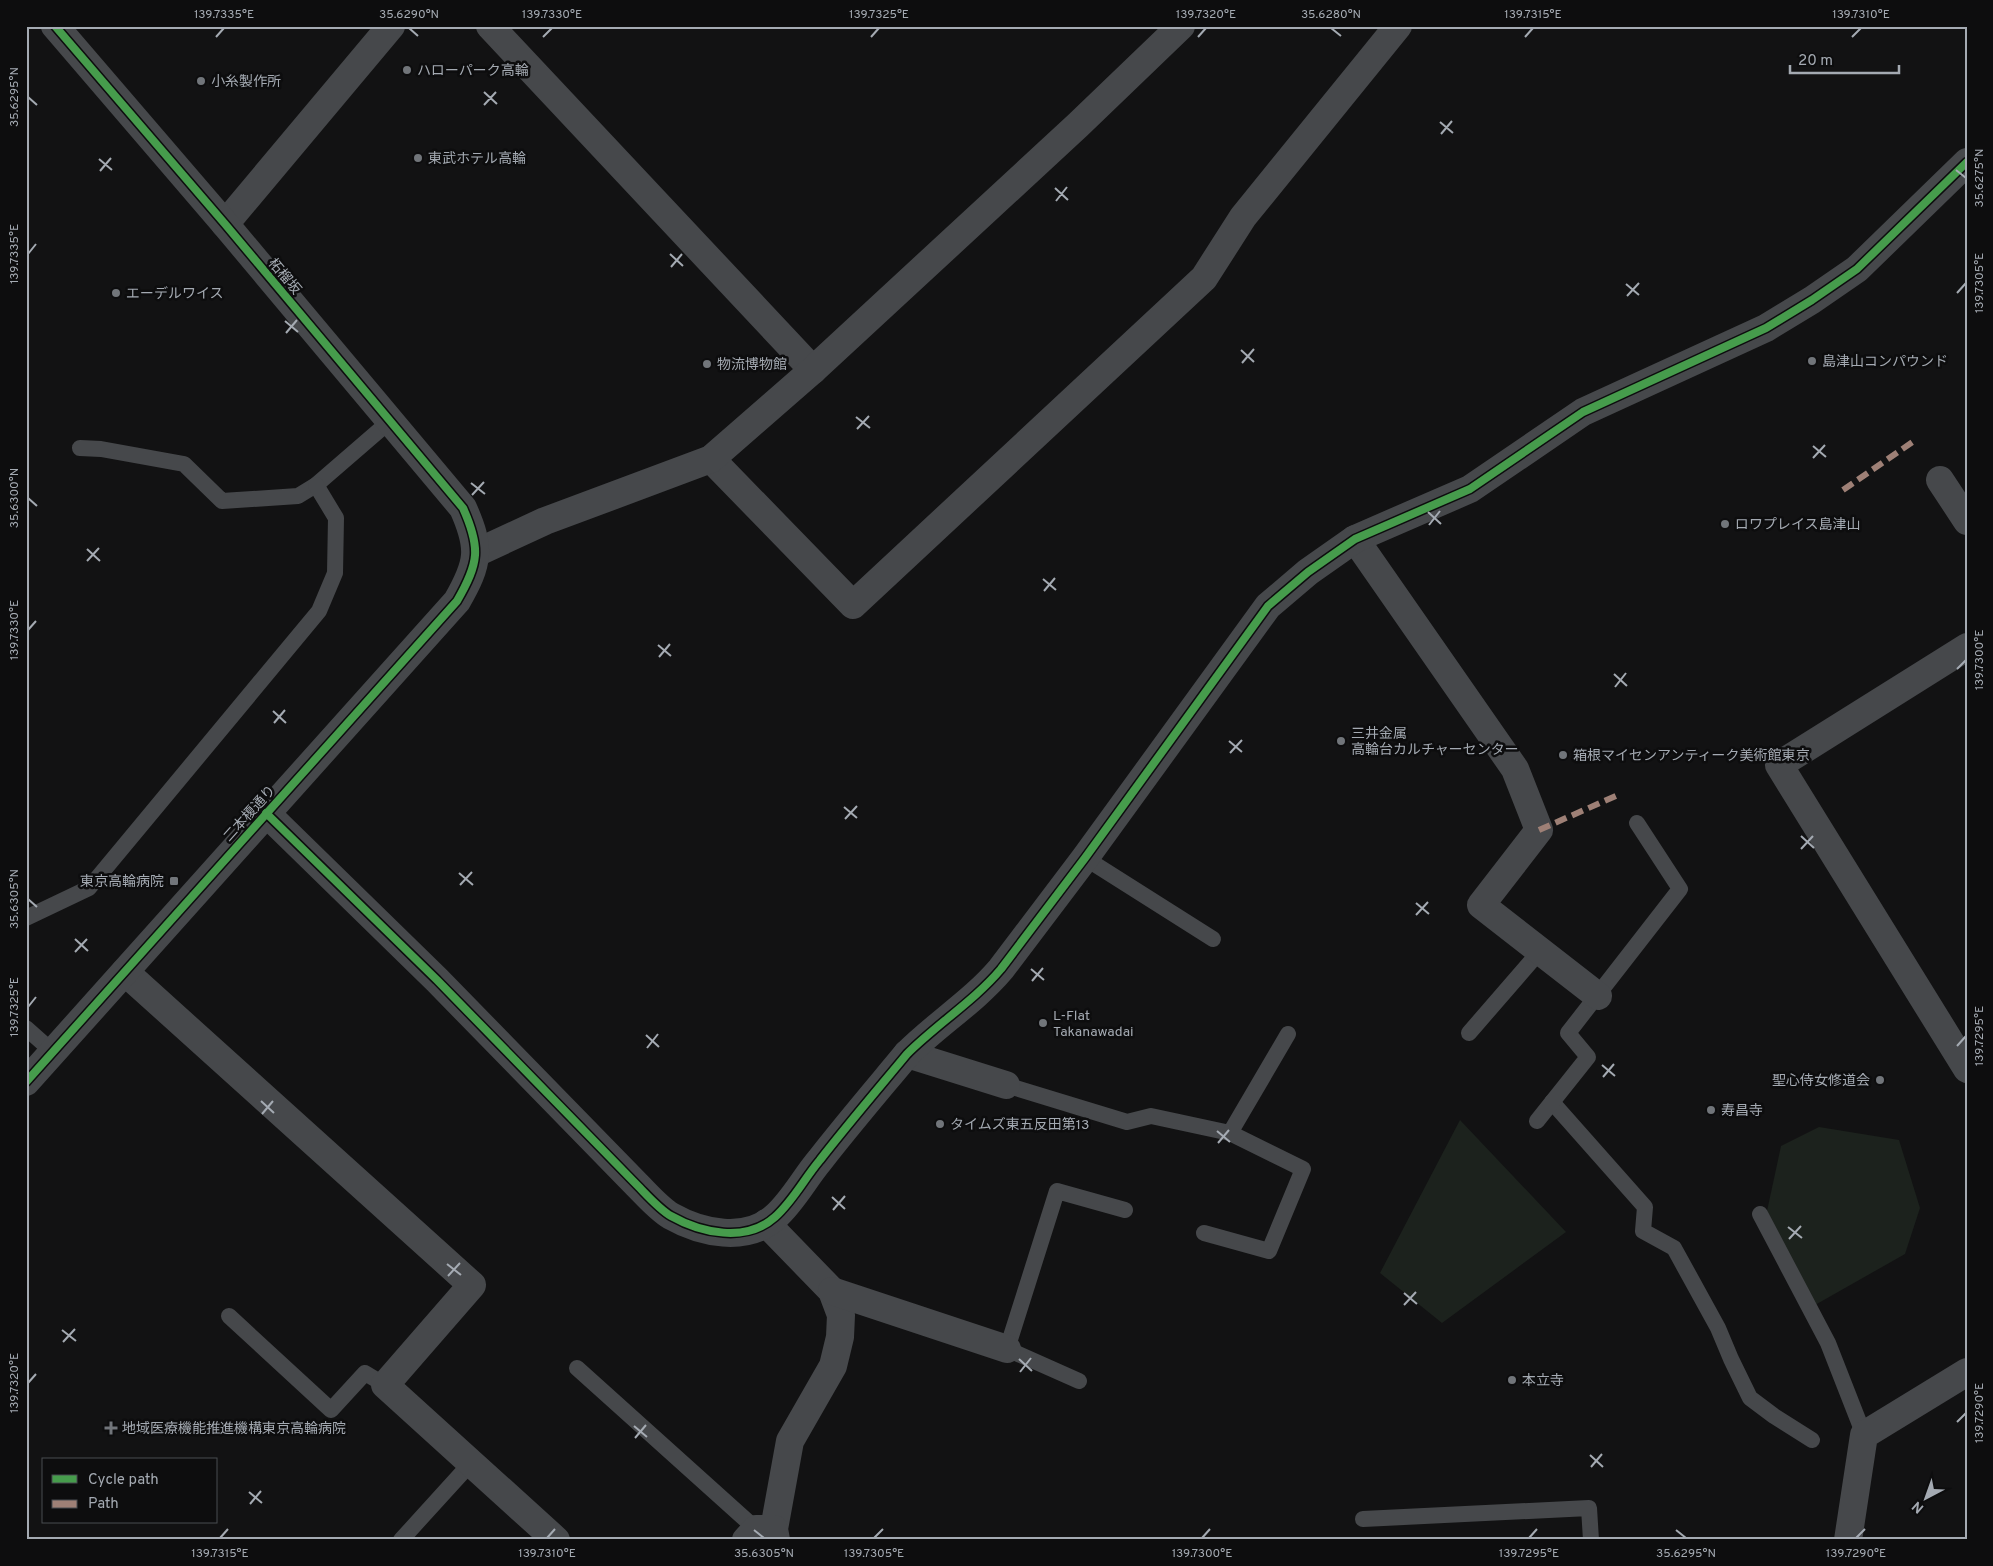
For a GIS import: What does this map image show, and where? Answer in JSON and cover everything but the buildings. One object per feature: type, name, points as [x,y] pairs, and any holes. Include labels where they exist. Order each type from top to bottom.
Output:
[{"type":"street","name":"柘榴坂","points":[[55,26],[225,224],[463,508],[473,532],[476,552]]},
{"type":"street","points":[[225,224],[391,26]]},
{"type":"street","points":[[490,26],[812,370]]},
{"type":"street","points":[[476,552],[545,521],[711,458],[812,370],[1078,126],[1180,26]]},
{"type":"street","points":[[711,458],[853,605],[1204,278],[1243,217],[1398,26]]},
{"type":"street","points":[[266,813],[437,980],[637,1185],[670,1216],[709,1232],[734,1234],[755,1229],[774,1218],[793,1198],[818,1162],[922,1038],[992,981],[1085,858],[1268,606],[1308,572],[1355,540],[1470,489],[1583,412],[1774,324],[1857,269],[1967,162]]},
{"type":"street","points":[[1940,480],[1967,521]]},
{"type":"street","points":[[1355,540],[1515,769],[1540,830],[1481,905],[1598,996]]},
{"type":"street","name":"二本榎通り","points":[[26,1082],[457,600],[470,578],[476,552]]},
{"type":"street","points":[[1967,647],[1779,765],[1967,1069]]},
{"type":"street","points":[[125,972],[472,1285],[384,1384],[556,1540]]},
{"type":"street","points":[[907,1054],[1006,1085]]},
{"type":"street","points":[[763,1534],[790,1441],[833,1366],[840,1337],[841,1315],[832,1291],[766,1223]]},
{"type":"street","points":[[832,1291],[1007,1350]]},
{"type":"street","points":[[1848,1540],[1864,1435],[1967,1372]]},
{"type":"lane","points":[[80,448],[101,449],[184,464],[222,501],[298,496],[316,485],[390,421]]},
{"type":"lane","points":[[26,918],[89,888],[319,611],[335,573],[336,518],[316,485]]},
{"type":"lane","points":[[1537,1121],[1588,1057],[1568,1033],[1680,889],[1637,823]]},
{"type":"lane","points":[[1085,858],[1213,939]]},
{"type":"lane","points":[[1469,1034],[1540,951]]},
{"type":"lane","points":[[26,1028],[53,1052]]},
{"type":"lane","points":[[1230,1133],[1288,1034]]},
{"type":"lane","points":[[1006,1085],[1127,1122],[1151,1116],[1230,1133],[1303,1169],[1269,1251],[1204,1233]]},
{"type":"lane","points":[[1552,1102],[1645,1207],[1644,1231],[1674,1248],[1718,1328],[1750,1398],[1812,1440]]},
{"type":"lane","points":[[1080,1381],[1007,1350],[1057,1192],[1125,1210]]},
{"type":"lane","points":[[1760,1214],[1828,1343],[1864,1435]]},
{"type":"lane","points":[[228,1316],[331,1410],[365,1373],[384,1384]]},
{"type":"lane","points":[[577,1368],[763,1534]]},
{"type":"lane","points":[[401,1540],[471,1463]]},
{"type":"lane","points":[[1363,1519],[1589,1508],[1591,1540]]},
{"type":"shaded area","points":[[1460,1120],[1566,1232],[1442,1323],[1380,1273]]},
{"type":"shaded area","points":[[1819,1127],[1899,1140],[1920,1208],[1905,1254],[1815,1305],[1767,1211],[1781,1146]]},
{"type":"marked path","points":[[1843,490],[1914,441]]},
{"type":"marked path","points":[[1539,830],[1618,795]]},
{"type":"cycle path","points":[[26,1082],[457,601],[470,576],[475,555],[473,534],[463,508],[225,224],[55,26]]},
{"type":"cycle path","points":[[266,813],[437,980],[662,1210],[683,1222],[709,1231],[737,1233],[751,1230],[763,1225],[781,1211],[814,1167],[907,1054],[979,992],[1001,969],[1085,858],[1268,606],[1308,572],[1355,539],[1470,489],[1583,412],[1766,328],[1812,300],[1857,269],[1967,162]]},
{"type":"place","name":"ハローパーク高輪","points":[[407,70]]},
{"type":"place","name":"小糸製作所","points":[[201,81]]},
{"type":"place","name":"東武ホテル高輪","points":[[418,158]]},
{"type":"place","name":"エーデルワイス","points":[[116,293]]},
{"type":"place","name":"島津山コンパウンド","points":[[1812,361]]},
{"type":"place","name":"物流博物館","points":[[707,364]]},
{"type":"place","name":"ロワプレイス島津山","points":[[1725,524]]},
{"type":"place","name":"三井金属 高輪台カルチャーセンター","points":[[1341,741]]},
{"type":"place","name":"箱根マイセンアンティーク美術館東京","points":[[1563,755]]},
{"type":"place","name":"東京高輪病院","points":[[174,881]]},
{"type":"place","name":"L-Flat Takanawadai","points":[[1043,1023]]},
{"type":"place","name":"聖心侍女修道会","points":[[1880,1080]]},
{"type":"place","name":"寿昌寺","points":[[1711,1110]]},
{"type":"place","name":"タイムズ東五反田第13","points":[[940,1124]]},
{"type":"place","name":"本立寺","points":[[1512,1380]]},
{"type":"place","name":"地域医療機能推進機構東京高輪病院","points":[[111,1428]]}]
